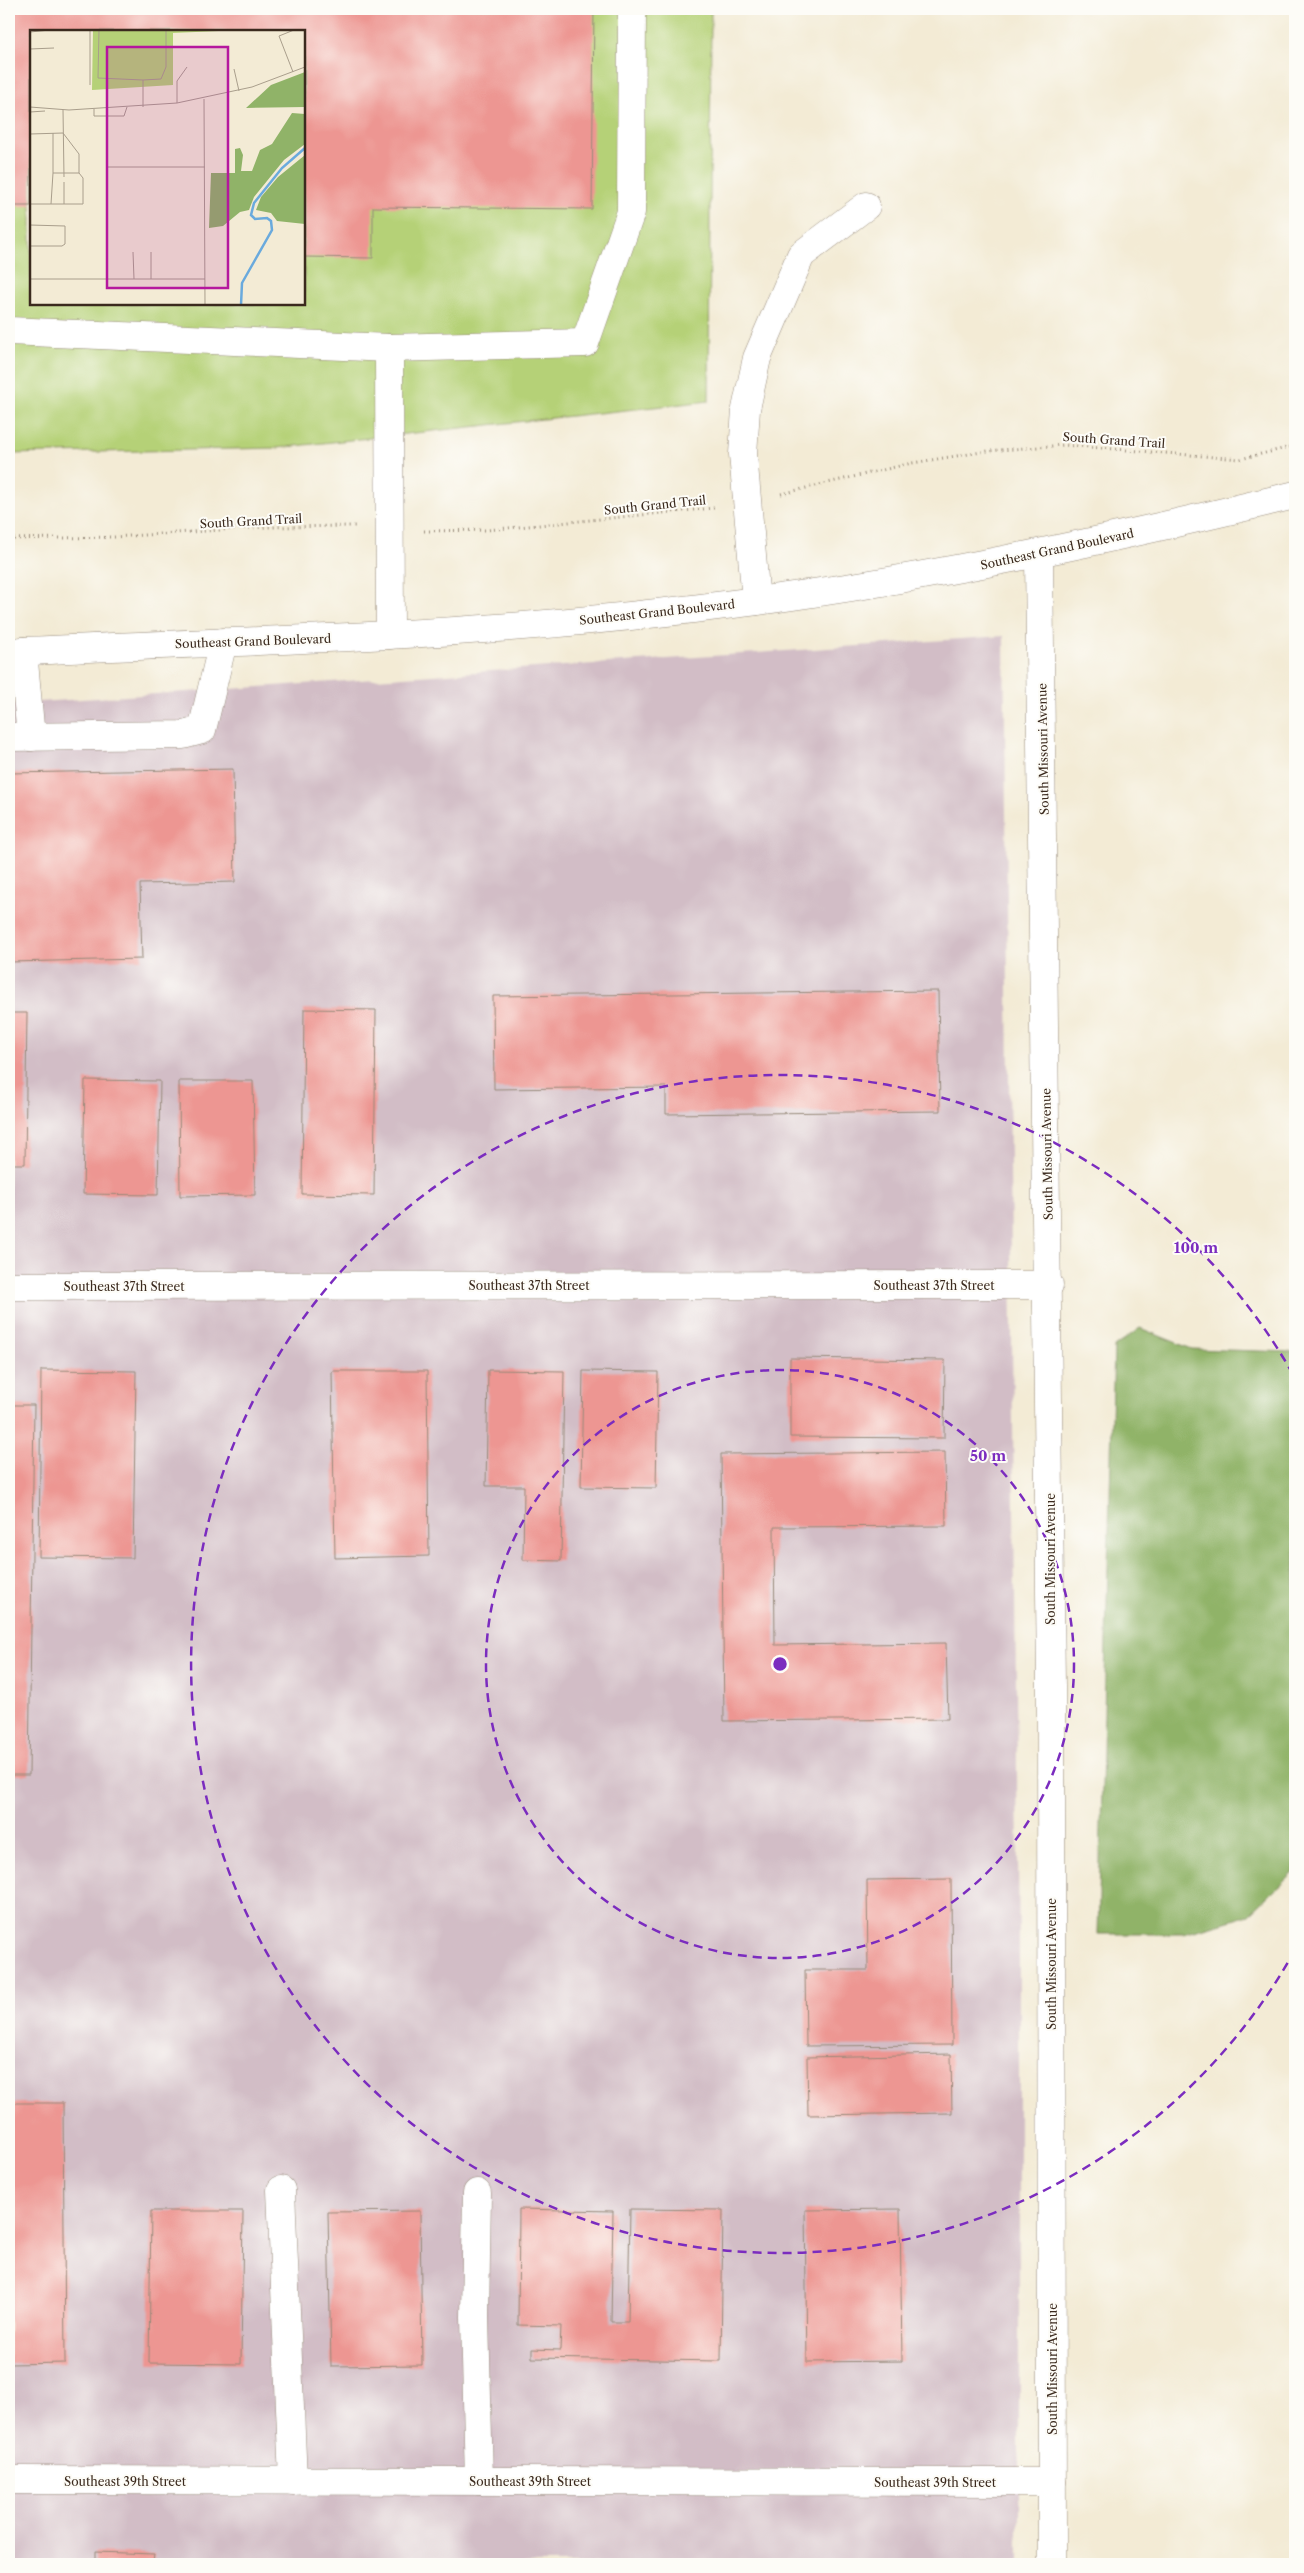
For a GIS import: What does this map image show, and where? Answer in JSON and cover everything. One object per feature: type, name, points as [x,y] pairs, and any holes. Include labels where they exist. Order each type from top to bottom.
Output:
[{"type":"street","points":[[9,331],[389,348],[584,343],[631,212],[632,9]]},
{"type":"street","points":[[756,601],[743,454],[746,409],[757,358],[800,254],[866,206]]},
{"type":"street","points":[[389,348],[390,635]]},
{"type":"street","name":"Southeast Grand Boulevard","points":[[16,651],[390,635],[560,622],[756,601],[916,578],[1039,554],[1295,496]]},
{"type":"street","name":"South Missouri Avenue","points":[[1039,554],[1048,1285],[1052,2564]]},
{"type":"street","points":[[16,651],[20,737],[182,735],[202,730],[223,642]]},
{"type":"street","name":"Southeast 37th Street","points":[[9,1286],[1048,1285]]},
{"type":"street","points":[[281,2190],[293,2481]]},
{"type":"street","points":[[476,2193],[475,2317],[479,2481]]},
{"type":"street","name":"Southeast 39th Street","points":[[9,2480],[1052,2482]]},
{"type":"path","name":"South Grand Trail","points":[[9,539],[114,537],[267,527],[359,526],[421,531],[487,530],[722,507],[912,463],[988,451],[1064,445],[1240,459],[1295,446]]},
{"type":"shaded area","points":[[1004,636],[1019,1947],[1019,2564],[9,2564],[9,704]]},
{"type":"green space","points":[[9,9],[711,9],[709,401],[277,448],[9,454]]},
{"type":"green space","points":[[1140,1328],[1192,1349],[1295,1352],[1295,1871],[1249,1915],[1184,1934],[1098,1934],[1114,1347]]},
{"type":"building","points":[[9,9],[594,9],[592,209],[373,207],[373,258],[305,257],[305,30],[30,30],[30,206],[9,206]]},
{"type":"building","points":[[233,769],[235,882],[140,884],[142,959],[9,962],[9,773]]},
{"type":"building","points":[[938,991],[940,1111],[666,1114],[666,1087],[494,1089],[493,996]]},
{"type":"building","points":[[304,1009],[376,1010],[374,1195],[302,1194]]},
{"type":"building","points":[[9,1013],[27,1013],[25,1164],[9,1164]]},
{"type":"building","points":[[85,1080],[160,1081],[158,1195],[83,1194]]},
{"type":"building","points":[[179,1081],[253,1081],[255,1195],[180,1196]]},
{"type":"building","points":[[790,1358],[945,1360],[944,1438],[790,1437]]},
{"type":"building","points":[[41,1370],[136,1371],[133,1558],[39,1557]]},
{"type":"building","points":[[488,1370],[564,1371],[561,1561],[523,1560],[524,1486],[486,1486]]},
{"type":"building","points":[[332,1371],[427,1371],[429,1556],[335,1558]]},
{"type":"building","points":[[583,1371],[658,1372],[656,1488],[581,1487]]},
{"type":"building","points":[[9,1405],[34,1405],[29,1775],[9,1775]]},
{"type":"building","points":[[945,1452],[946,1526],[774,1527],[775,1645],[946,1643],[948,1719],[724,1721],[721,1454]]},
{"type":"building","points":[[951,1879],[952,2045],[806,2046],[805,1970],[868,1970],[867,1880]]},
{"type":"building","points":[[951,2054],[952,2113],[808,2115],[807,2057]]},
{"type":"building","points":[[9,2103],[63,2103],[65,2363],[9,2364]]},
{"type":"building","points":[[519,2209],[613,2211],[611,2322],[628,2322],[630,2209],[723,2210],[721,2361],[532,2358],[532,2349],[560,2350],[561,2326],[518,2325]]},
{"type":"building","points":[[900,2209],[902,2361],[807,2362],[805,2210]]},
{"type":"building","points":[[151,2211],[243,2211],[241,2364],[149,2363]]},
{"type":"building","points":[[420,2211],[422,2365],[331,2366],[328,2212]]},
{"type":"building","points":[[95,2552],[154,2554],[153,2564],[95,2564]]}]
